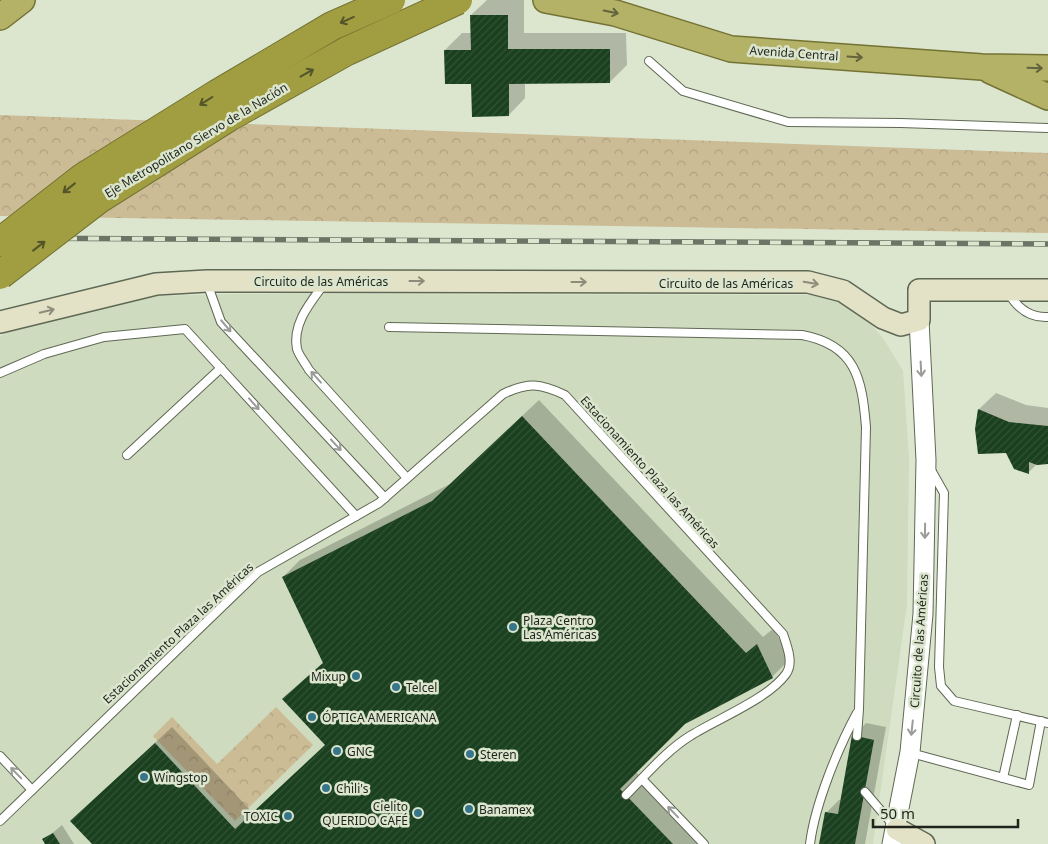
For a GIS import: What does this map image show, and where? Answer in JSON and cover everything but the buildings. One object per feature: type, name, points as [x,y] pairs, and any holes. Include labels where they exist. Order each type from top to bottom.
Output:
[{"type":"highway","points":[[0,17],[22,0]]},
{"type":"highway","points":[[0,242],[82,178],[217,94],[332,26],[391,0]]},
{"type":"highway","name":"Eje Metropolitano Siervo de la Nación","points":[[0,275],[99,199],[229,117],[347,51],[458,0]]},
{"type":"highway","name":"Avenida Central","points":[[546,0],[615,13],[731,49],[982,67],[1048,68]]},
{"type":"highway","points":[[982,67],[1048,97]]},
{"type":"main road","name":"Circuito de las Américas","points":[[0,322],[156,284],[327,281],[808,282],[843,291],[882,318],[901,324],[919,320]]},
{"type":"main road","points":[[919,320],[919,290],[1048,290]]},
{"type":"main road","points":[[894,836],[924,844]]},
{"type":"street","name":"Circuito de las Américas","points":[[894,836],[910,752],[923,614],[926,460],[919,320]]},
{"type":"lane","points":[[649,61],[682,91],[788,122],[901,123],[1048,128]]},
{"type":"lane","points":[[327,281],[305,310],[297,330],[297,350],[309,370],[407,478]]},
{"type":"lane","points":[[207,282],[221,322],[385,498]]},
{"type":"lane","points":[[1007,290],[1015,303],[1030,316],[1048,317]]},
{"type":"lane","points":[[389,327],[802,335],[819,338],[838,349],[854,366],[863,391],[866,427],[860,709],[857,736]]},
{"type":"lane","points":[[0,373],[44,354],[104,338],[185,329],[356,516]]},
{"type":"lane","points":[[127,455],[221,368]]},
{"type":"lane","name":"Estacionamiento Plaza las Américas","points":[[1,819],[258,572],[385,498],[503,394],[519,386],[544,385],[565,395],[783,634],[789,652],[787,672],[775,686],[689,736],[667,754],[626,795]]},
{"type":"lane","points":[[910,752],[1029,785],[1045,722],[954,701],[941,686],[939,667],[944,493],[926,460]]},
{"type":"lane","points":[[810,844],[812,830],[845,736],[860,709]]},
{"type":"lane","points":[[1003,778],[1017,716]]},
{"type":"lane","points":[[0,756],[32,790]]},
{"type":"lane","points":[[642,779],[704,844]]},
{"type":"lane","points":[[865,792],[894,836]]},
{"type":"lane","points":[[812,830],[822,833]]},
{"type":"shaded area","points":[[240,294],[818,295],[840,302],[864,316],[883,338],[903,371],[909,458],[907,604],[873,844],[0,844],[0,336],[17,327],[154,296]]},
{"type":"green space","points":[[0,115],[1048,153],[1048,233],[0,216]]},
{"type":"green space","points":[[276,707],[313,745],[235,821],[153,736],[172,717],[217,764]]},
{"type":"railway","points":[[0,238],[1048,244]]},
{"type":"place","name":"Plaza Centro Las Américas","points":[[513,627]]},
{"type":"place","name":"Mixup","points":[[356,676]]},
{"type":"place","name":"Telcel","points":[[396,687]]},
{"type":"place","name":"ÓPTICA AMERICANA","points":[[312,717]]},
{"type":"place","name":"GNC","points":[[337,751]]},
{"type":"place","name":"Steren","points":[[470,754]]},
{"type":"place","name":"Wingstop","points":[[144,777]]},
{"type":"place","name":"Chili's","points":[[326,788]]},
{"type":"place","name":"Banamex","points":[[469,809]]},
{"type":"place","name":"Cielito QUERIDO CAFÉ","points":[[418,813]]},
{"type":"place","name":"TOXIC","points":[[288,816]]}]
